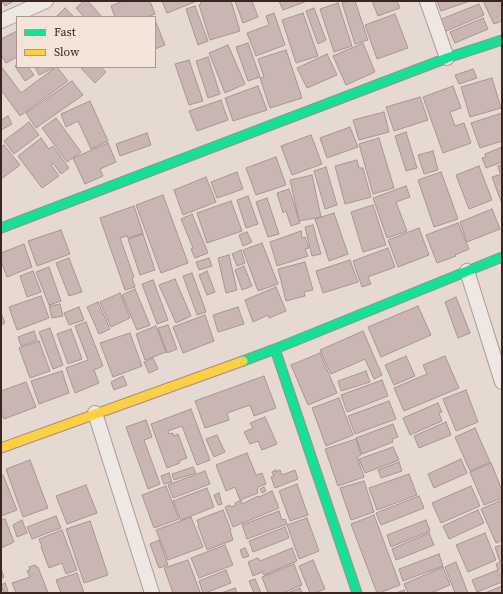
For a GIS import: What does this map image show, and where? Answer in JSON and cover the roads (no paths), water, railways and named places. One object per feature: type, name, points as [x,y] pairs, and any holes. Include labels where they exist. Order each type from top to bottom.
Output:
[{"type":"street","points":[[1,21],[46,1]]},
{"type":"street","points":[[427,1],[447,58]]},
{"type":"street","points":[[1,228],[447,58],[502,40]]},
{"type":"street","points":[[1,448],[275,349],[502,257]]},
{"type":"street","points":[[467,271],[502,382]]},
{"type":"street","points":[[275,349],[357,593]]},
{"type":"street","points":[[95,413],[152,593]]}]
